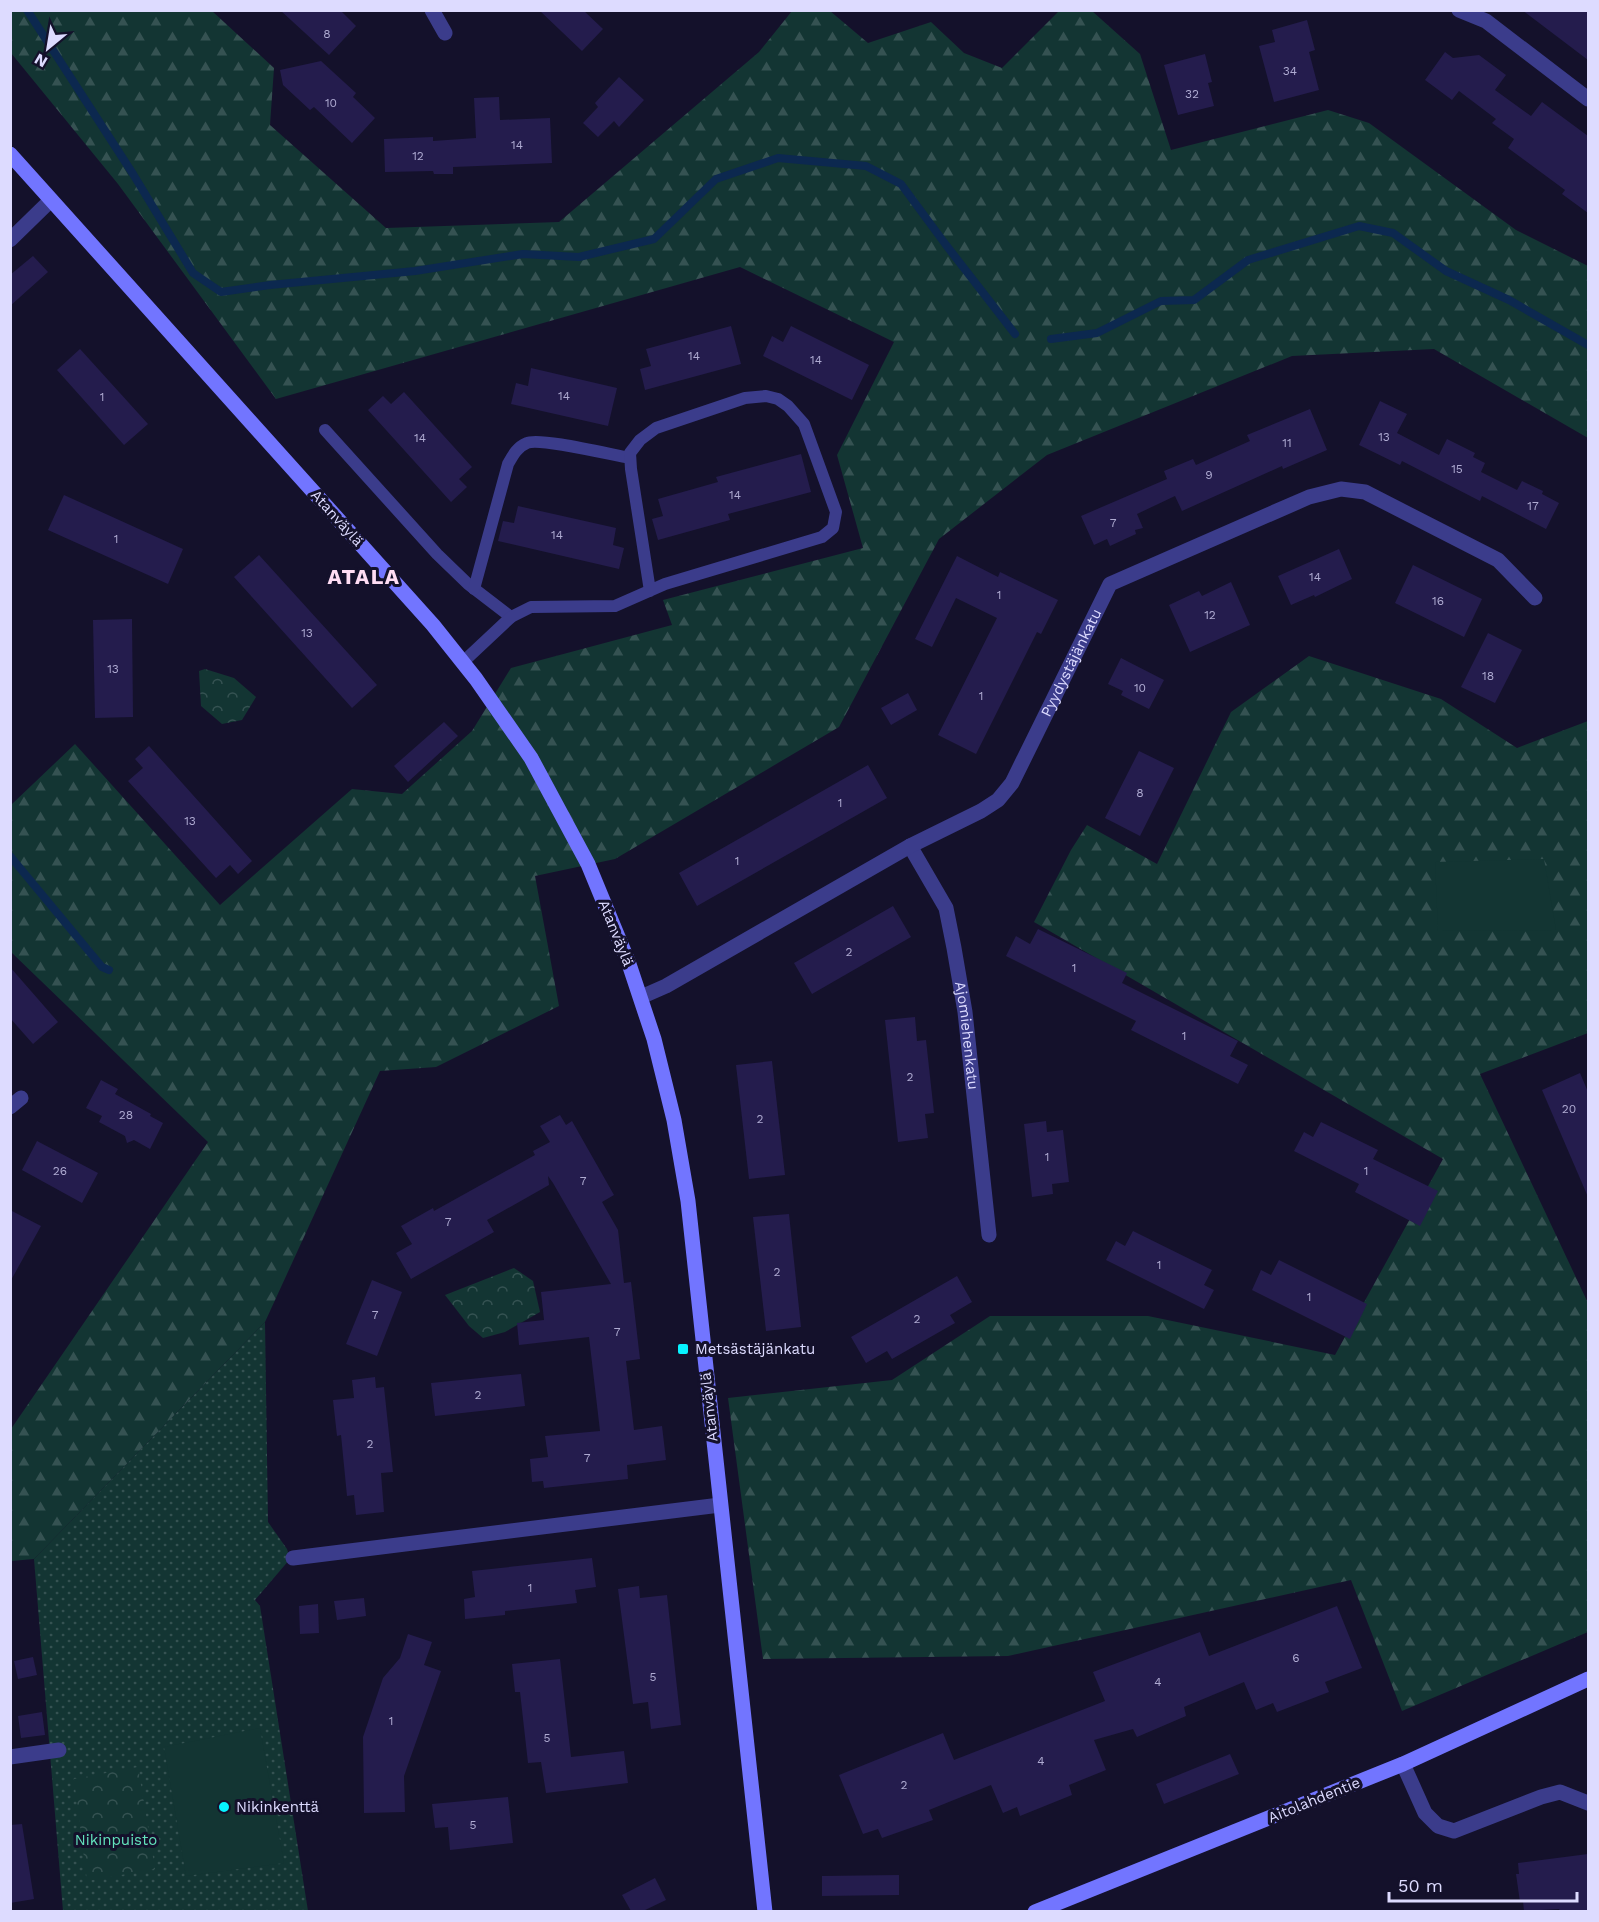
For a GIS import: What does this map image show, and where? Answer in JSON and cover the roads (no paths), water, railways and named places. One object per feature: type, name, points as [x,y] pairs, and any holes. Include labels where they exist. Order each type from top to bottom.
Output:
[{"type":"street","points":[[432,10],[446,33]]},
{"type":"street","points":[[1460,10],[1486,21],[1588,99]]},
{"type":"street","name":"Atanväylä","points":[[10,154],[426,616],[463,662],[531,758],[588,864],[654,1039],[671,1109],[688,1201],[765,1911]]},
{"type":"street","points":[[10,240],[51,200]]},
{"type":"street","name":"Pyydystäjänkatu","points":[[640,997],[666,986],[910,846],[981,811],[998,800],[1012,783],[1110,584],[1309,497],[1341,489],[1365,492],[1498,560],[1535,598]]},
{"type":"street","name":"Ajomiehenkatu","points":[[910,846],[946,908],[965,1012],[989,1236]]},
{"type":"street","points":[[292,1558],[720,1505]]},
{"type":"street","name":"Aitolahdentie","points":[[1035,1911],[1403,1764],[1588,1680]]},
{"type":"street","points":[[10,1757],[59,1750]]},
{"type":"street","points":[[1403,1764],[1425,1813],[1438,1826],[1454,1831],[1541,1797],[1560,1792],[1588,1803]]},
{"type":"lane","points":[[463,662],[511,617],[531,607],[615,606],[650,591],[822,537],[833,528],[836,512],[804,424],[793,410],[778,399],[766,396],[745,398],[656,428],[640,440],[630,453],[650,591]]},
{"type":"lane","points":[[325,430],[437,554],[474,589],[511,617]]},
{"type":"lane","points":[[474,589],[508,464],[516,450],[528,442],[549,443],[630,458]]},
{"type":"waterway","points":[[27,10],[133,174],[193,273],[221,292],[415,271],[523,254],[579,257],[654,239],[716,179],[778,158],[866,166],[901,184],[1015,334]]},
{"type":"waterway","points":[[1051,339],[1097,333],[1161,301],[1194,300],[1248,260],[1359,226],[1393,233],[1446,271],[1509,300],[1588,345]]},
{"type":"waterway","points":[[10,856],[102,967],[109,970]]},
{"type":"place","name":"Metsästäjänkatu","points":[[683,1349]]},
{"type":"place","name":"Nikinkenttä","points":[[224,1807]]},
{"type":"district","name":"ATALA","points":[[364,577]]},
{"type":"park label","name":"Nikinpuisto","points":[[116,1840]]}]
